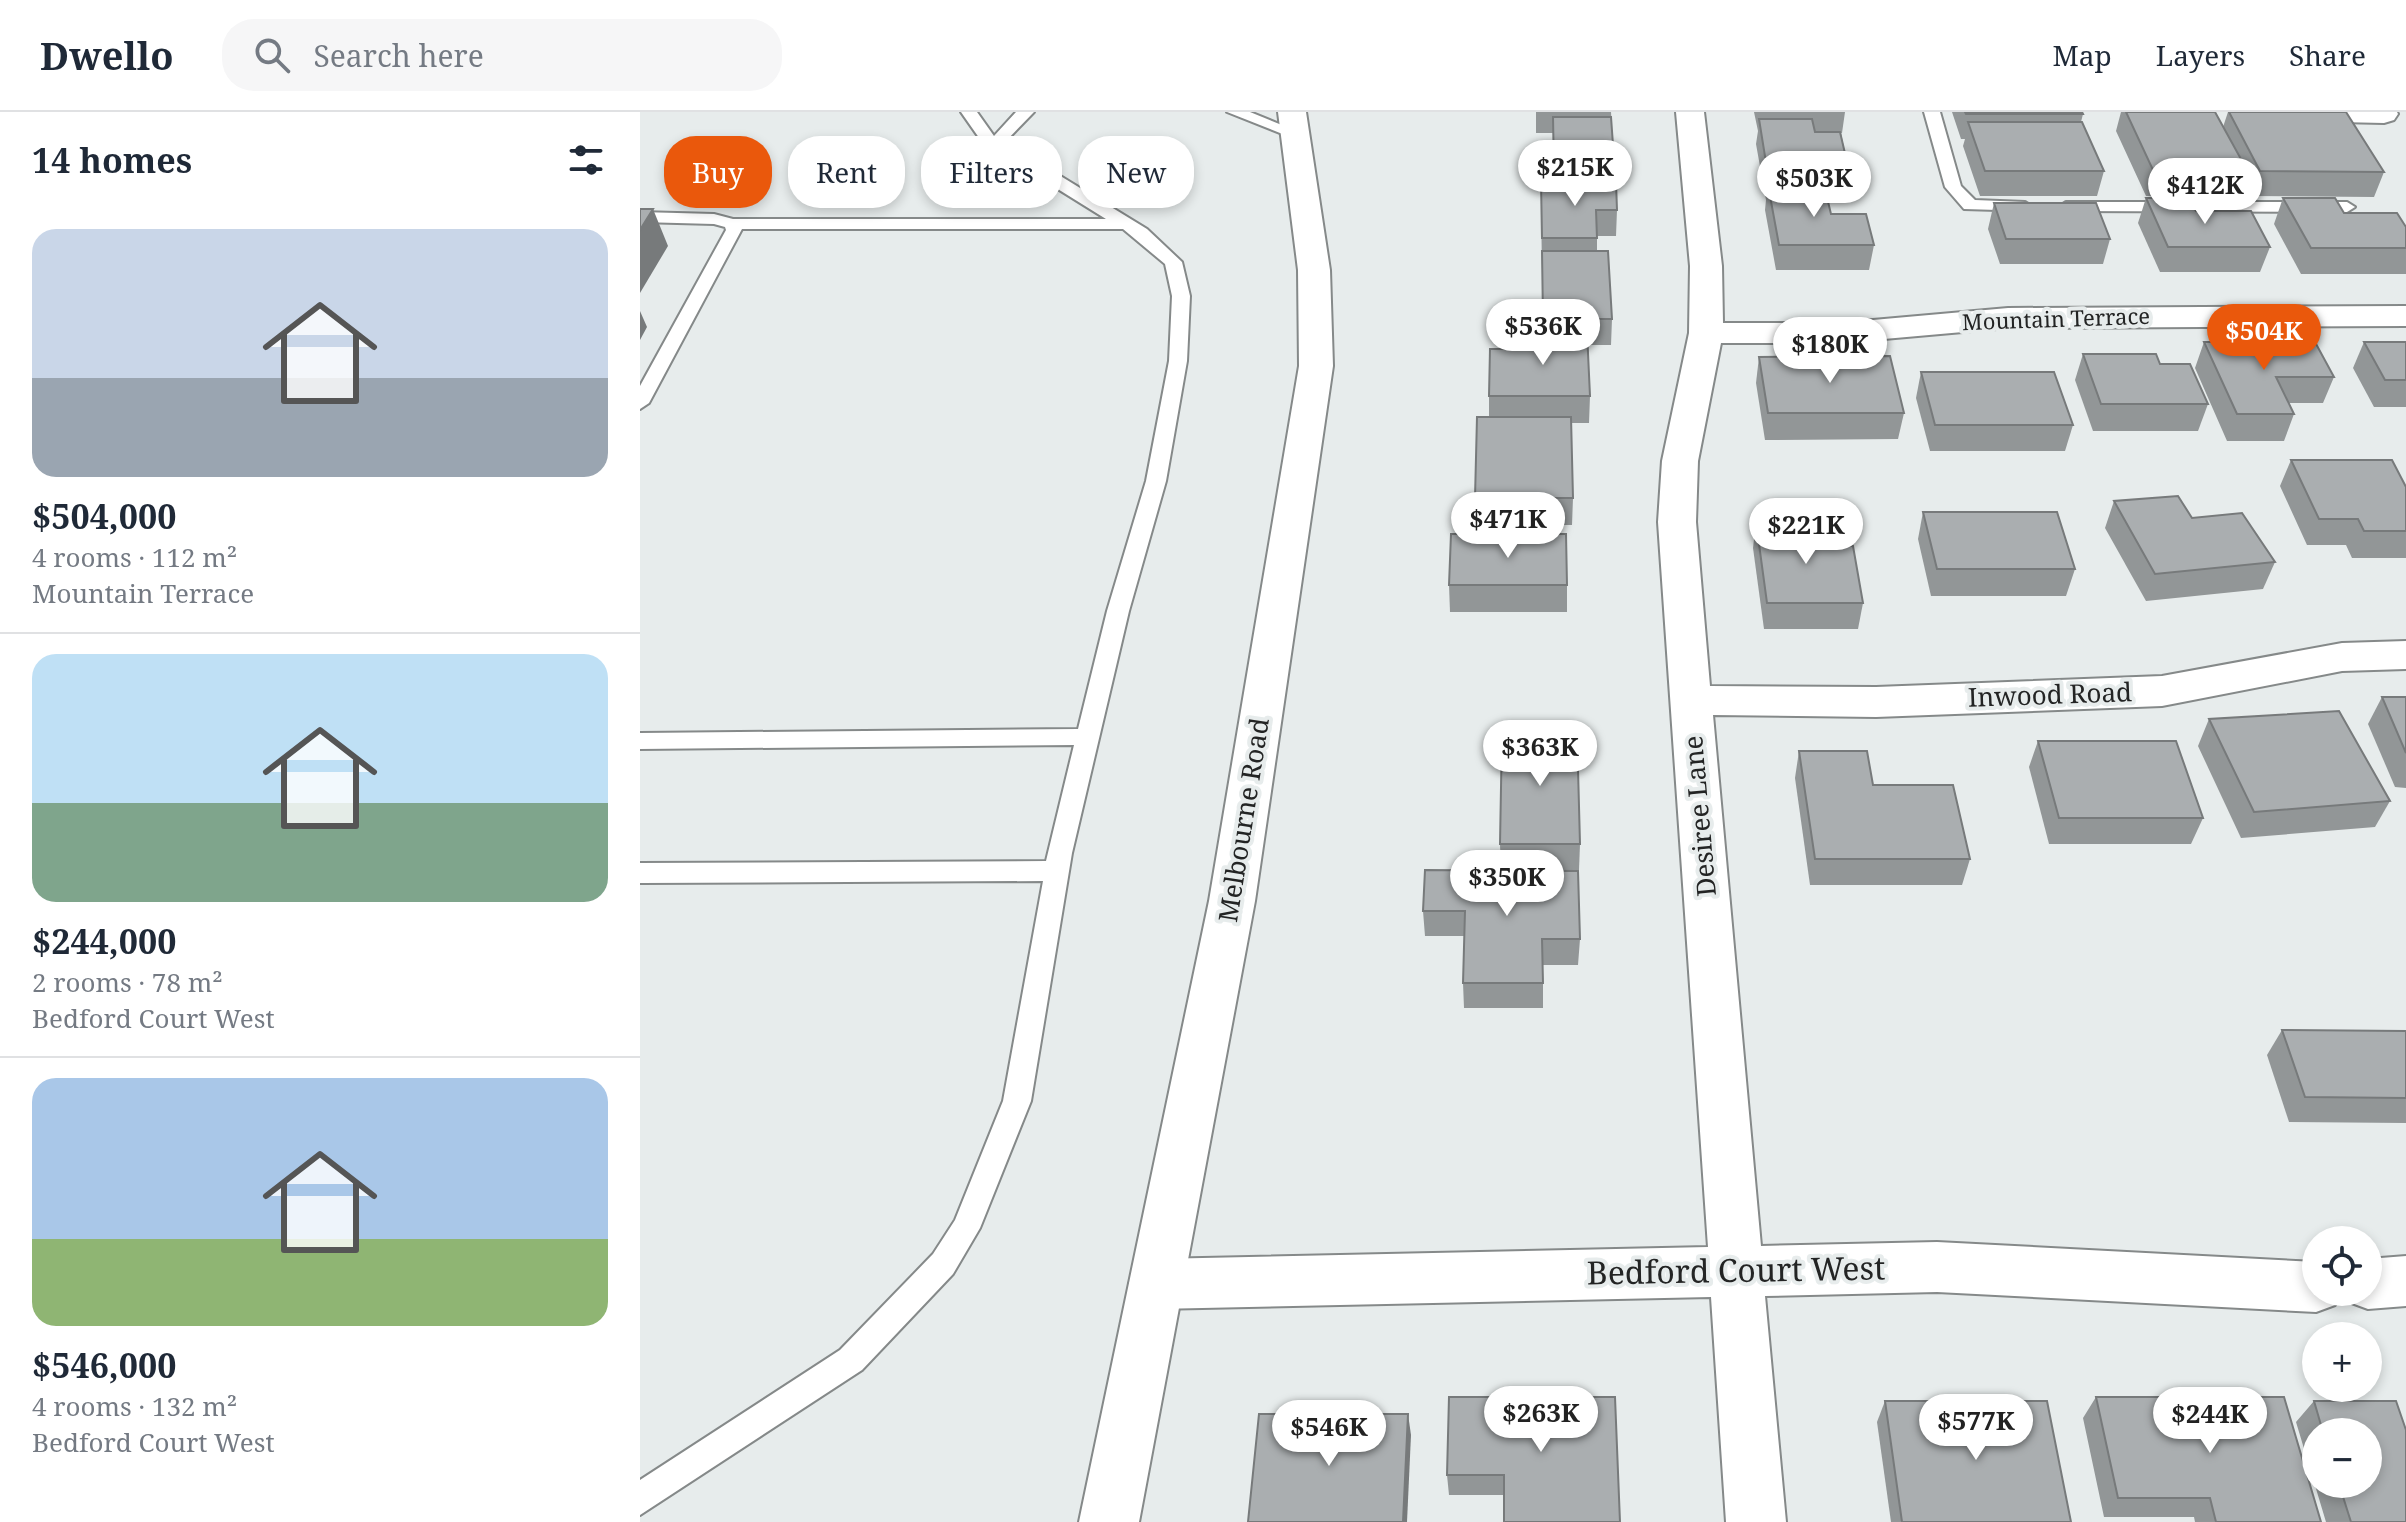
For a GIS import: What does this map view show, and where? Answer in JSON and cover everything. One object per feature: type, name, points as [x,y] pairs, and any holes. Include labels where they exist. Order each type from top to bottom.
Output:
[{"type":"street","name":"Desiree Lane","points":[[1690,112],[1706,266],[1706,333],[1680,461],[1678,507],[1690,700],[1756,1522]]},
{"type":"street","points":[[2293,112],[2384,113]]},
{"type":"street","name":"Melbourne Road","points":[[1109,1522],[1232,901],[1316,366],[1318,308],[1294,123]]},
{"type":"street","name":"Mountain Terrace","points":[[1706,333],[1839,333],[2008,318],[2406,316]]},
{"type":"street","name":"Inwood Road","points":[[1690,700],[1876,702],[2162,691],[2342,657],[2406,655]]},
{"type":"street","name":"Bedford Court West","points":[[1156,1284],[1937,1267],[2302,1286]]},
{"type":"street","points":[[2382,1283],[2406,1281]]},
{"type":"lane","points":[[969,112],[986,136]]},
{"type":"lane","points":[[1001,136],[1026,112]]},
{"type":"lane","points":[[1235,112],[1294,123]]},
{"type":"lane","points":[[1932,112],[1953,187],[1970,205],[2347,207]]},
{"type":"lane","points":[[640,1499],[851,1360],[943,1264],[966,1228],[1017,1101],[1057,871],[1118,611],[1156,481],[1178,361],[1181,296],[1173,262],[1128,224],[1062,184]]},
{"type":"lane","points":[[640,217],[714,219],[733,224],[1128,224]]},
{"type":"lane","points":[[640,403],[732,238],[733,224]]},
{"type":"lane","points":[[640,741],[1087,737]]},
{"type":"lane","points":[[640,873],[1057,871]]},
{"type":"building","points":[[2082,112],[2083,114],[1966,114]]},
{"type":"building","points":[[2126,112],[2215,112],[2247,170],[2153,170]]},
{"type":"building","points":[[2229,112],[2346,112],[2384,172],[2260,171]]},
{"type":"building","points":[[1553,117],[1611,117],[1615,173],[1554,173]]},
{"type":"building","points":[[1759,119],[1812,119],[1815,132],[1840,132],[1847,162],[1822,161],[1824,175],[1768,175]]},
{"type":"building","points":[[1968,122],[2082,122],[2104,171],[1985,171]]},
{"type":"building","points":[[1541,182],[1616,182],[1617,210],[1596,210],[1597,238],[1542,238]]},
{"type":"building","points":[[1768,185],[1824,185],[1831,214],[1866,214],[1874,245],[1779,245]]},
{"type":"building","points":[[2146,198],[2189,198],[2196,211],[2251,211],[2270,247],[2168,247]]},
{"type":"building","points":[[2283,198],[2335,198],[2344,213],[2397,213],[2406,227],[2406,248],[2311,248]]},
{"type":"building","points":[[1994,203],[2096,203],[2110,239],[2006,239]]},
{"type":"building","points":[[640,209],[653,209],[640,230]]},
{"type":"building","points":[[1542,251],[1608,251],[1612,319],[1543,319]]},
{"type":"building","points":[[1529,332],[1587,332],[1590,396],[1489,396],[1490,349],[1529,349]]},
{"type":"building","points":[[2204,342],[2315,342],[2334,377],[2276,377],[2294,414],[2237,414]]},
{"type":"building","points":[[2364,342],[2406,342],[2406,380],[2385,380]]},
{"type":"building","points":[[2083,354],[2156,354],[2160,364],[2190,364],[2208,404],[2101,404]]},
{"type":"building","points":[[1890,356],[1904,413],[1768,413],[1759,357]]},
{"type":"building","points":[[1921,372],[2054,372],[2073,425],[1935,425]]},
{"type":"building","points":[[1477,417],[1571,417],[1573,498],[1475,498]]},
{"type":"building","points":[[2291,460],[2392,460],[2406,487],[2406,531],[2364,531],[2358,519],[2319,519]]},
{"type":"building","points":[[2178,496],[2192,518],[2242,513],[2275,562],[2155,574],[2114,501]]},
{"type":"building","points":[[1923,512],[2057,512],[2075,569],[1937,569]]},
{"type":"building","points":[[1756,522],[1816,522],[1821,546],[1853,546],[1863,603],[1767,603]]},
{"type":"building","points":[[1451,534],[1566,534],[1567,585],[1449,585]]},
{"type":"building","points":[[2382,697],[2406,697],[2406,753]]},
{"type":"building","points":[[2339,711],[2390,801],[2254,812],[2209,719]]},
{"type":"building","points":[[1502,731],[1577,731],[1580,844],[1500,844]]},
{"type":"building","points":[[2038,741],[2176,741],[2203,818],[2059,818]]},
{"type":"building","points":[[1799,751],[1867,751],[1873,785],[1953,785],[1970,859],[1815,859]]},
{"type":"building","points":[[1425,870],[1578,871],[1580,939],[1542,939],[1543,983],[1463,983],[1465,911],[1423,911]]},
{"type":"building","points":[[2282,1030],[2406,1031],[2406,1098],[2305,1097]]},
{"type":"building","points":[[1449,1397],[1615,1397],[1620,1522],[1504,1522],[1504,1475],[1447,1475]]},
{"type":"building","points":[[2096,1397],[2284,1397],[2302,1458],[2302,1498],[2314,1498],[2321,1522],[2216,1522],[2210,1498],[2118,1498]]},
{"type":"building","points":[[1885,1401],[2047,1401],[2071,1522],[1902,1522]]},
{"type":"building","points":[[2396,1401],[2406,1430],[2406,1522],[2351,1522],[2343,1498],[2382,1498],[2382,1418],[2319,1418],[2314,1402]]},
{"type":"building","points":[[1259,1414],[1408,1414],[1403,1522],[1248,1522]]}]
